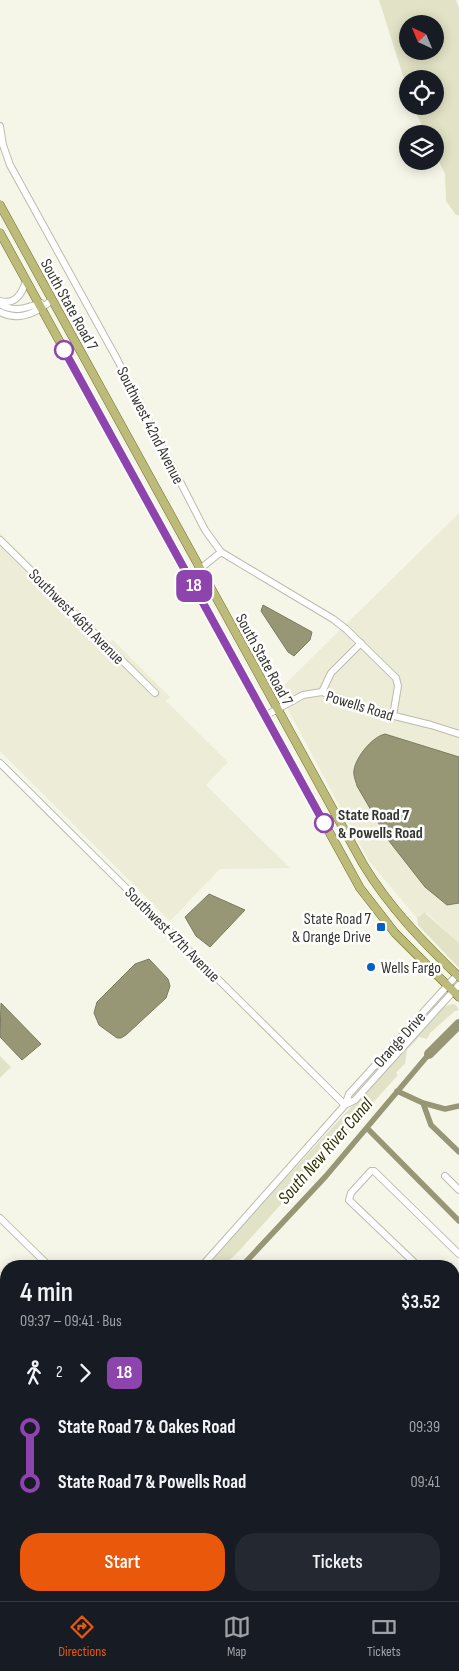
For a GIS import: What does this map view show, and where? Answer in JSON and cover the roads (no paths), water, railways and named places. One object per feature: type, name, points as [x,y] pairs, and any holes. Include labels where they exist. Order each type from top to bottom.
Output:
[{"type":"main road","name":"South State Road 7","points":[[0,205],[363,864],[397,912],[458,976]]},
{"type":"main road","name":"South State Road 7","points":[[0,233],[360,888],[384,919],[453,991]]},
{"type":"main road","points":[[112,436],[122,438],[133,448]]},
{"type":"main road","points":[[339,850],[350,853],[363,864]]},
{"type":"street","name":"Southwest 42nd Avenue","points":[[0,126],[3,145],[10,165],[117,359],[205,530],[222,552]]},
{"type":"street","points":[[0,302],[8,302],[21,295],[26,281]]},
{"type":"street","points":[[0,312],[14,316],[27,315],[52,300]]},
{"type":"street","points":[[0,302],[6,307],[19,309],[40,306]]},
{"type":"street","name":"Southwest 46th Avenue","points":[[0,540],[155,693]]},
{"type":"street","points":[[188,576],[222,552],[317,608],[346,629],[396,678],[398,686],[393,716]]},
{"type":"street","points":[[322,692],[331,672],[361,643]]},
{"type":"street","name":"Powells Road","points":[[265,716],[303,695],[322,692],[374,711],[459,734]]},
{"type":"street","name":"Southwest 47th Avenue","points":[[0,763],[345,1105]]},
{"type":"street","name":"Orange Drive","points":[[207,1260],[345,1105],[349,1094],[397,1040],[453,991],[458,976]]},
{"type":"street","name":"Orange Drive","points":[[345,1105],[355,1100],[459,985]]},
{"type":"street","points":[[396,1055],[397,1040]]},
{"type":"street","points":[[412,1260],[349,1200],[352,1193],[371,1171],[374,1171],[459,1254]]},
{"type":"street","points":[[444,1176],[459,1190]]},
{"type":"street","points":[[0,1218],[43,1260]]},
{"type":"waterway","points":[[429,1054],[459,1024]]},
{"type":"waterway","name":"South New River Canal","points":[[248,1260],[326,1176],[429,1054]]},
{"type":"waterway","points":[[397,1091],[423,1103],[431,1125],[459,1152]]},
{"type":"waterway","points":[[423,1103],[445,1109],[459,1106]]},
{"type":"waterway","points":[[367,1128],[459,1221]]},
{"type":"place","name":"State Road 7 & Powells Road","points":[[324,823]]},
{"type":"place","name":"State Road 7 & Orange Drive","points":[[381,927]]},
{"type":"place","name":"Wells Fargo","points":[[371,967]]}]
